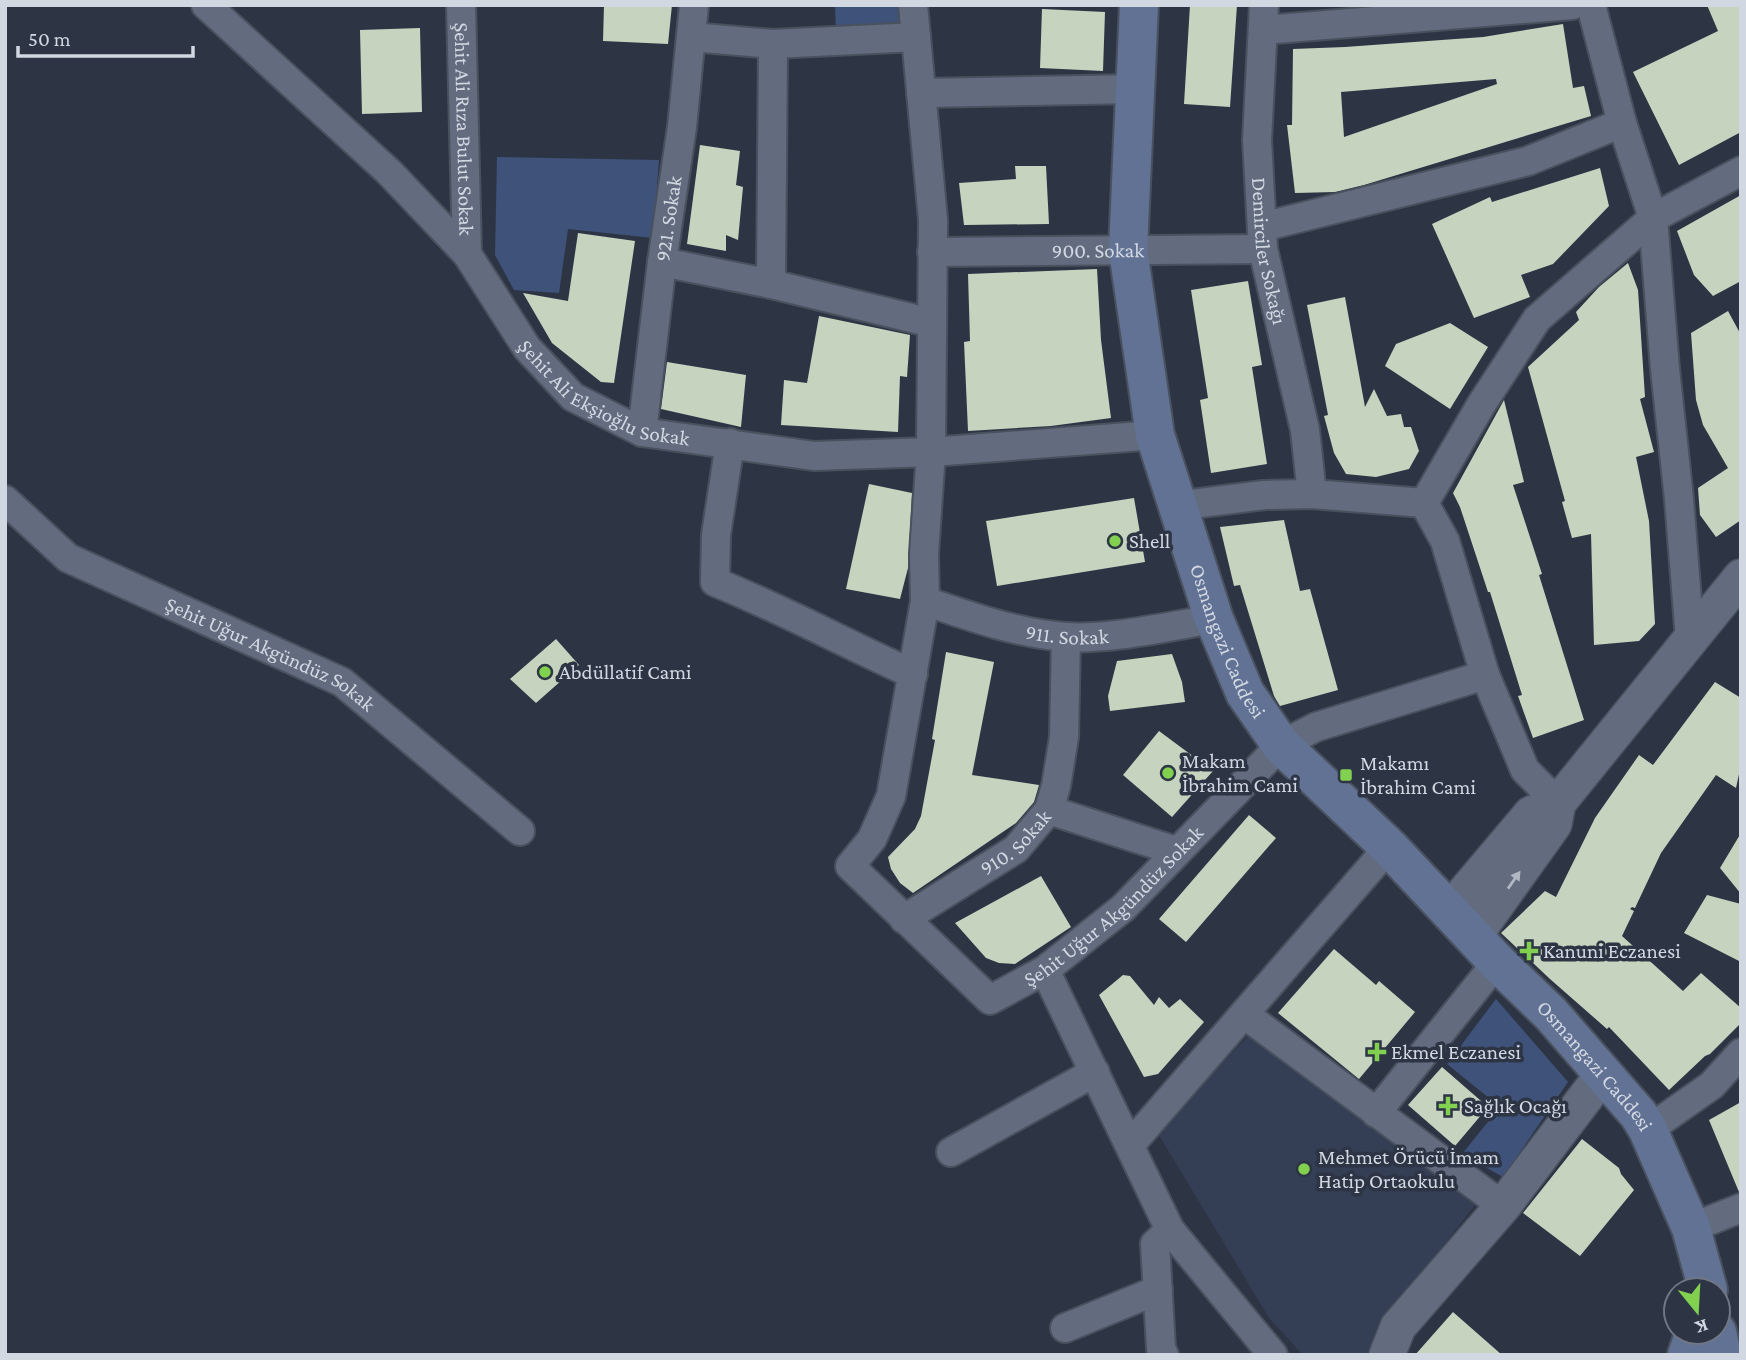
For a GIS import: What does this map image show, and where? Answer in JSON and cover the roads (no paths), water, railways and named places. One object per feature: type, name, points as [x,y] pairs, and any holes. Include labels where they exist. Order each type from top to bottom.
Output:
[{"type":"main road","name":"Osmangazi Caddesi","points":[[1139,5],[1128,250],[1155,435],[1214,619],[1244,693],[1281,745],[1389,848],[1550,1014],[1639,1115],[1690,1228],[1704,1276]]},
{"type":"street","name":"Şehit Ali Ekşioğlu Sokak","points":[[206,5],[389,172],[467,254],[527,348],[573,397],[642,432],[814,456],[931,452],[1155,435]]},
{"type":"street","name":"Şehit Ali Rıza Bulut Sokak","points":[[461,5],[467,254]]},
{"type":"street","name":"921. Sokak","points":[[642,432],[662,262],[682,127],[694,5]]},
{"type":"street","points":[[904,919],[850,866],[872,839],[891,796],[925,601],[924,554],[931,452],[933,220],[913,5]]},
{"type":"street","points":[[1264,18],[1572,5]]},
{"type":"street","points":[[1591,5],[1622,123],[1653,218],[1689,639]]},
{"type":"street","name":"Demirciler Sokağı","points":[[1264,18],[1257,140],[1262,238],[1305,430],[1312,494]]},
{"type":"street","points":[[691,37],[773,44],[916,37]]},
{"type":"street","points":[[771,284],[773,44]]},
{"type":"street","points":[[921,93],[1135,89]]},
{"type":"street","name":"900. Sokak","points":[[932,252],[1128,250],[1262,238],[1528,162],[1622,123]]},
{"type":"street","points":[[1424,503],[1481,405],[1537,319],[1653,218],[1741,171]]},
{"type":"street","points":[[662,262],[771,284],[932,323]]},
{"type":"street","points":[[730,443],[716,535],[715,582],[761,601],[833,638],[913,674]]},
{"type":"street","points":[[1176,506],[1264,495],[1312,494],[1424,503]]},
{"type":"street","name":"Şehit Uğur Akgündüz Sokak","points":[[5,500],[68,558],[342,682],[520,831]]},
{"type":"street","points":[[1424,503],[1445,541],[1485,675],[1525,770],[1558,803]]},
{"type":"street","points":[[1376,1112],[1473,936],[1554,824],[1558,803],[1741,577]]},
{"type":"street","name":"911. Sokak","points":[[925,601],[994,625],[1066,637],[1102,636],[1214,619]]},
{"type":"street","name":"910. Sokak","points":[[904,919],[1016,849],[1049,810],[1064,737],[1066,637]]},
{"type":"street","name":"Şehit Uğur Akgündüz Sokak","points":[[904,919],[990,1000],[1045,970],[1123,908],[1281,745],[1315,727],[1485,675]]},
{"type":"street","points":[[1049,810],[1176,851]]},
{"type":"street","points":[[1130,1145],[1389,848]]},
{"type":"street","points":[[1045,970],[1170,1230],[1273,1355]]},
{"type":"street","points":[[1244,1014],[1503,1206]]},
{"type":"street","points":[[1648,1130],[1712,1085],[1741,1053]]},
{"type":"street","points":[[951,1152],[1094,1072]]},
{"type":"street","points":[[1387,1355],[1398,1327],[1503,1206],[1604,1073]]},
{"type":"street","points":[[1690,1228],[1741,1208]]},
{"type":"street","points":[[1164,1355],[1161,1348],[1155,1244],[1170,1230]]},
{"type":"street","points":[[1065,1328],[1157,1290]]},
{"type":"place","name":"Shell","points":[[1115,541]]},
{"type":"place","name":"Abdüllatif Cami","points":[[545,672]]},
{"type":"place","name":"Makam İbrahim Cami","points":[[1168,773]]},
{"type":"place","name":"Makamı İbrahim Cami","points":[[1346,775]]},
{"type":"place","name":"Kanuni Eczanesi","points":[[1529,951]]},
{"type":"place","name":"Ekmel Eczanesi","points":[[1377,1052]]},
{"type":"place","name":"Sağlık Ocağı","points":[[1448,1106]]},
{"type":"place","name":"Mehmet Örücü İmam Hatip Ortaokulu","points":[[1304,1169]]}]
